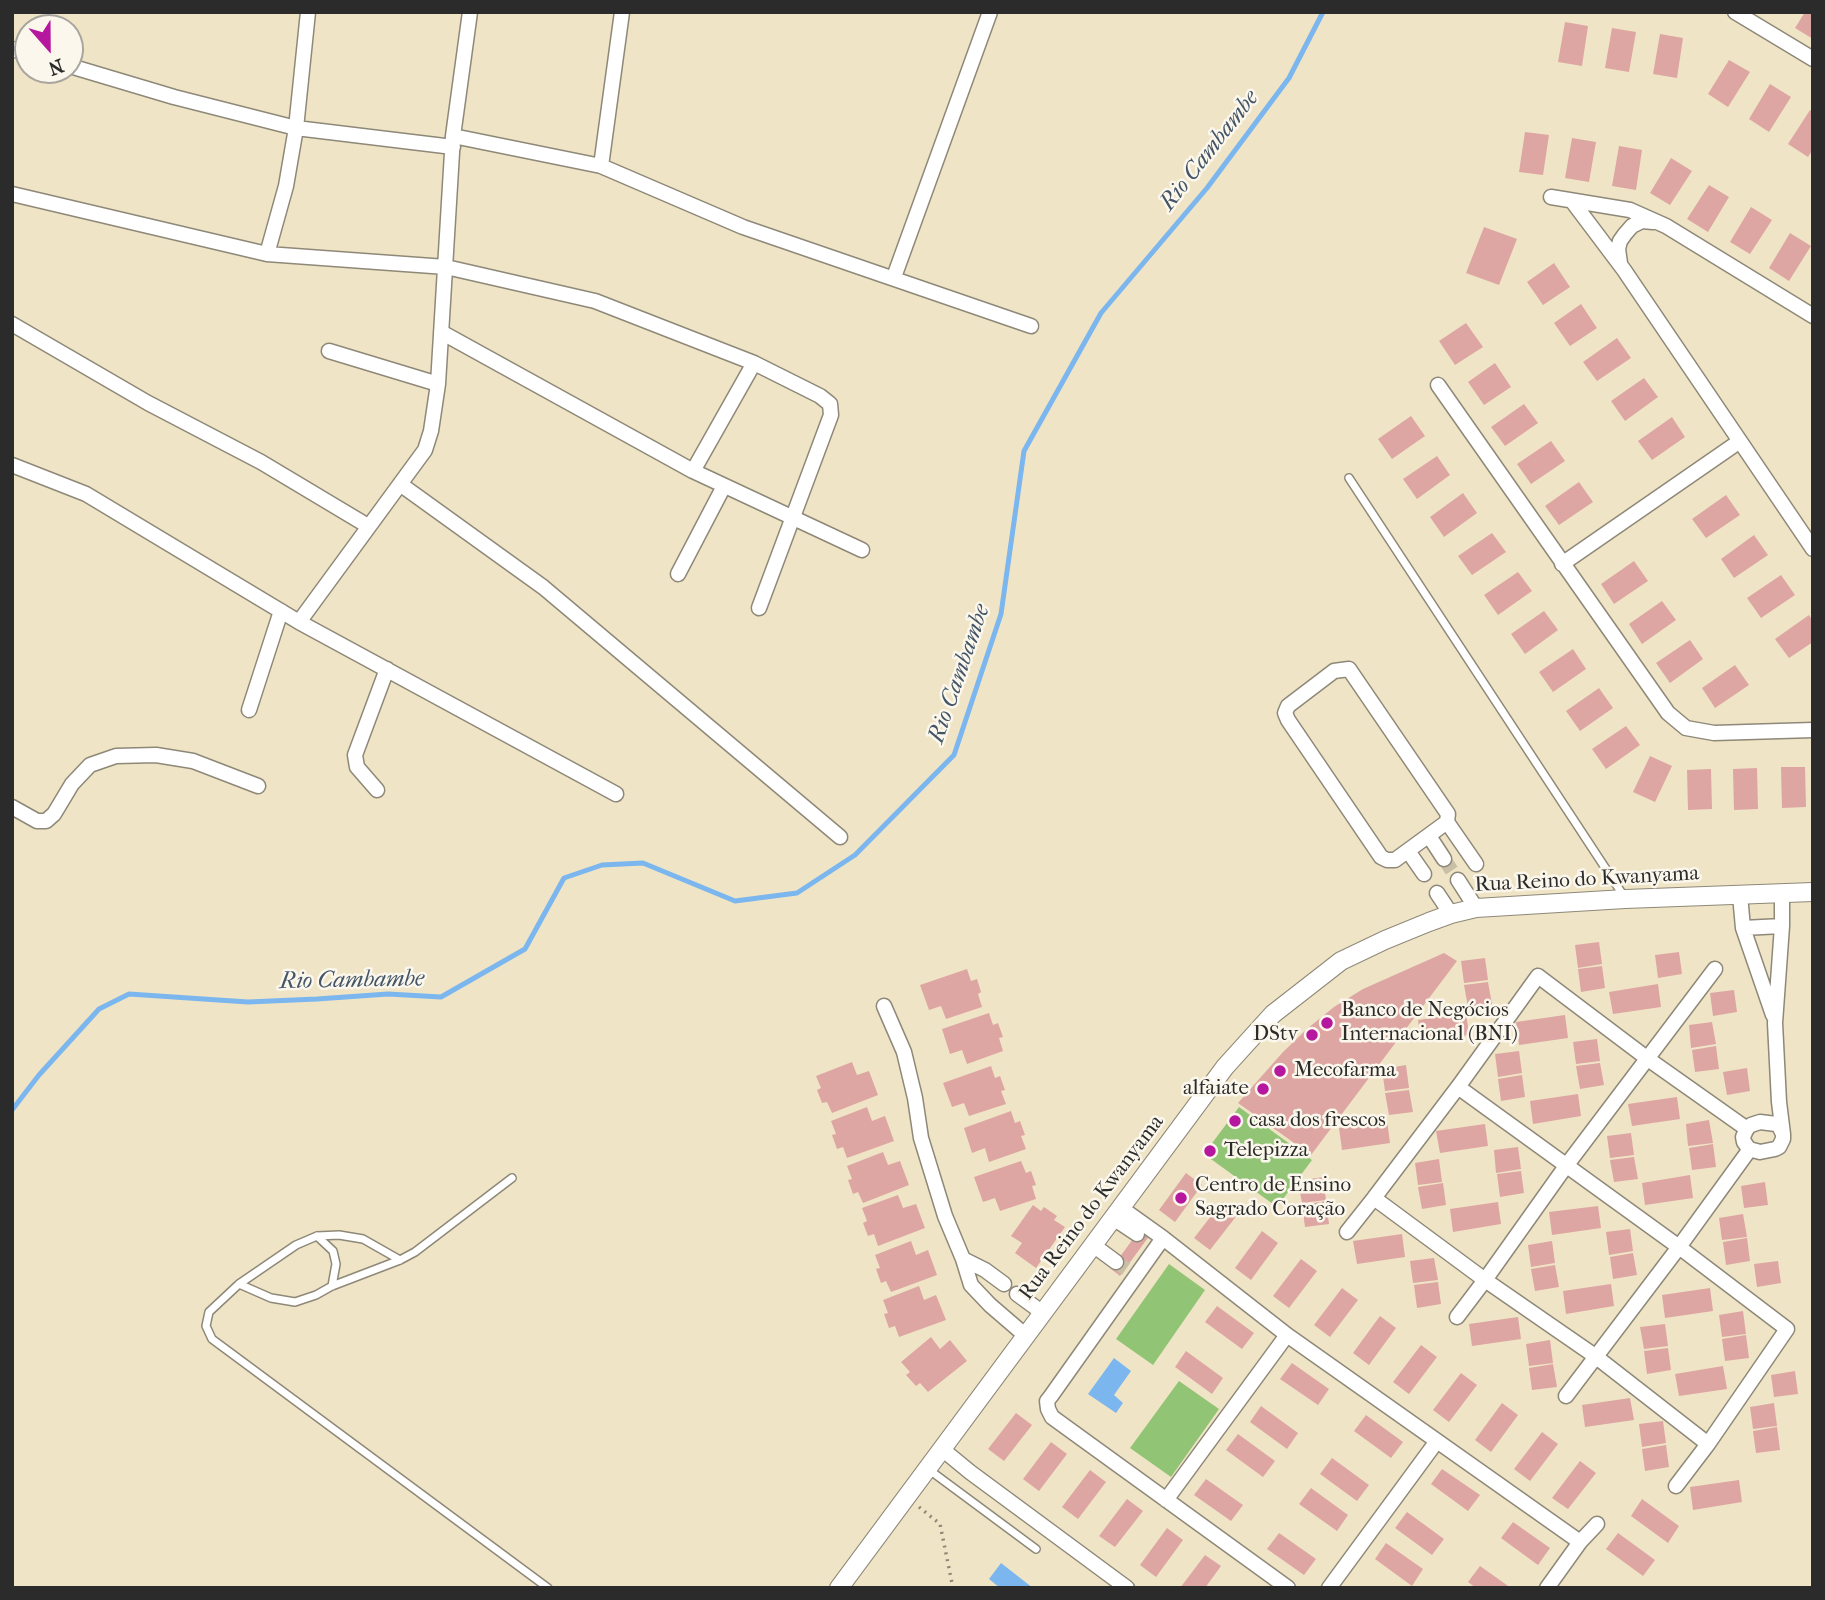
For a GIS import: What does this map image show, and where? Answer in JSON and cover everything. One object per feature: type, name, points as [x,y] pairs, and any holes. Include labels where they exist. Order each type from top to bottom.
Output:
[{"type":"street","points":[[267,254],[286,186],[296,128],[308,12]]},
{"type":"street","points":[[299,622],[425,450],[431,431],[438,384],[453,142],[470,12]]},
{"type":"street","points":[[601,166],[622,12]]},
{"type":"street","points":[[894,277],[990,12]]},
{"type":"street","points":[[1735,12],[1813,59]]},
{"type":"street","points":[[84,70],[174,97],[296,128],[453,142],[601,166],[743,227],[1031,326]]},
{"type":"street","points":[[12,194],[267,254],[446,267],[595,301],[754,363],[820,396],[830,404],[831,415],[759,608]]},
{"type":"street","points":[[1551,197],[1630,210],[1666,226],[1813,316]]},
{"type":"street","points":[[1572,201],[1624,270],[1813,549]]},
{"type":"street","points":[[1624,270],[1618,249],[1620,241],[1632,226],[1642,221],[1666,226]]},
{"type":"street","points":[[12,324],[148,403],[261,462],[368,526]]},
{"type":"street","points":[[441,332],[693,471],[862,550]]},
{"type":"street","points":[[329,351],[438,384]]},
{"type":"street","points":[[693,471],[754,363]]},
{"type":"street","points":[[1438,385],[1668,713],[1686,728],[1714,733],[1813,730]]},
{"type":"street","points":[[1562,564],[1740,441]]},
{"type":"street","points":[[12,465],[86,494],[299,622],[617,794]]},
{"type":"street","points":[[400,484],[543,587],[840,837]]},
{"type":"street","points":[[678,574],[724,485]]},
{"type":"street","points":[[249,710],[281,611]]},
{"type":"street","points":[[377,790],[357,767],[355,755],[387,669]]},
{"type":"street","points":[[1447,822],[1391,861],[1381,857],[1286,717],[1288,706],[1334,671],[1349,669],[1446,809],[1447,822],[1476,864]]},
{"type":"street","points":[[12,807],[37,821],[46,821],[54,814],[72,784],[90,765],[117,756],[156,755],[193,761],[258,786]]},
{"type":"street","points":[[1429,836],[1444,859]]},
{"type":"street","points":[[1408,851],[1424,874]]},
{"type":"street","points":[[1458,880],[1476,908]]},
{"type":"street","name":"Rua Reino do Kwanyama","points":[[839,1588],[1225,1067],[1273,1014],[1341,961],[1451,914],[1476,908],[1813,892]]},
{"type":"street","points":[[1437,893],[1451,914]]},
{"type":"street","points":[[1782,893],[1775,1023],[1783,1134],[1782,1143],[1775,1149],[1760,1152],[1750,1149],[1743,1137],[1751,1125],[1767,1122],[1779,1126],[1783,1134]]},
{"type":"street","points":[[1740,895],[1743,928],[1775,1023]]},
{"type":"street","points":[[1743,928],[1782,926]]},
{"type":"street","points":[[1457,1317],[1566,1166],[1715,969]]},
{"type":"street","points":[[1347,1232],[1458,1087],[1538,976],[1747,1129]]},
{"type":"street","points":[[884,1006],[904,1052],[921,1138],[945,1216],[964,1259],[971,1285],[1026,1336]]},
{"type":"street","points":[[1458,1087],[1787,1329],[1676,1486]]},
{"type":"street","points":[[1767,1122],[1779,1102]]},
{"type":"street","points":[[1566,1396],[1750,1149]]},
{"type":"street","points":[[1374,1198],[1485,1280],[1595,1356],[1708,1444]]},
{"type":"street","points":[[1117,1213],[1151,1240],[1580,1542]]},
{"type":"street","points":[[1117,1213],[1151,1240]]},
{"type":"street","points":[[1151,1240],[1126,1269],[1047,1402],[1048,1409],[1052,1417],[1288,1588]]},
{"type":"street","points":[[1093,1245],[1126,1269]]},
{"type":"street","points":[[964,1259],[1004,1284]]},
{"type":"street","points":[[1017,1294],[1042,1313]]},
{"type":"street","points":[[1166,1500],[1287,1335]]},
{"type":"street","points":[[1329,1588],[1437,1441]]},
{"type":"street","points":[[942,1449],[1127,1588]]},
{"type":"street","points":[[1547,1588],[1580,1542],[1597,1524]]},
{"type":"lane","points":[[1349,478],[1625,899]]},
{"type":"lane","points":[[239,1284],[271,1298],[295,1302],[316,1295],[415,1252],[512,1178]]},
{"type":"lane","points":[[400,1260],[363,1239],[339,1235],[317,1236],[296,1245],[239,1284],[209,1312],[206,1326],[212,1339],[548,1588]]},
{"type":"lane","points":[[317,1236],[333,1251],[336,1264],[332,1286]]},
{"type":"lane","points":[[927,1468],[1035,1549]]},
{"type":"path","points":[[905,1498],[940,1524],[953,1588]]},
{"type":"green space","points":[[1239,1107],[1312,1160],[1277,1207],[1204,1154]]},
{"type":"green space","points":[[1169,1264],[1205,1290],[1153,1365],[1116,1339]]},
{"type":"green space","points":[[1179,1381],[1219,1409],[1171,1477],[1130,1448]]},
{"type":"water","points":[[1114,1358],[1131,1371],[1114,1395],[1123,1403],[1116,1413],[1088,1394]]},
{"type":"water","points":[[1001,1563],[1033,1588],[1000,1588],[989,1579]]},
{"type":"building","points":[[1805,12],[1813,12],[1813,39],[1795,28]]},
{"type":"building","points":[[1565,22],[1588,26],[1582,66],[1558,62]]},
{"type":"building","points":[[1612,28],[1636,32],[1629,72],[1605,68]]},
{"type":"building","points":[[1660,34],[1683,38],[1677,78],[1653,74]]},
{"type":"building","points":[[1729,60],[1750,72],[1728,107],[1708,94]]},
{"type":"building","points":[[1770,84],[1791,97],[1769,132],[1749,119]]},
{"type":"building","points":[[1810,110],[1813,112],[1813,149],[1808,157],[1788,144]]},
{"type":"building","points":[[1525,132],[1549,135],[1543,175],[1519,172]]},
{"type":"building","points":[[1572,138],[1596,142],[1589,182],[1565,178]]},
{"type":"building","points":[[1619,146],[1642,150],[1636,190],[1612,186]]},
{"type":"building","points":[[1671,158],[1692,171],[1670,205],[1650,193]]},
{"type":"building","points":[[1709,185],[1729,197],[1708,232],[1687,219]]},
{"type":"building","points":[[1751,207],[1772,220],[1750,254],[1730,242]]},
{"type":"building","points":[[1484,227],[1517,239],[1499,285],[1466,273]]},
{"type":"building","points":[[1790,233],[1811,246],[1789,281],[1769,268]]},
{"type":"building","points":[[1554,263],[1570,287],[1543,305],[1527,282]]},
{"type":"building","points":[[1581,304],[1597,328],[1570,346],[1554,323]]},
{"type":"building","points":[[1466,323],[1483,347],[1455,365],[1439,341]]},
{"type":"building","points":[[1617,338],[1631,358],[1597,381],[1583,362]]},
{"type":"building","points":[[1495,363],[1511,387],[1484,405],[1468,382]]},
{"type":"building","points":[[1644,378],[1658,397],[1625,421],[1611,401]]},
{"type":"building","points":[[1524,404],[1538,423],[1505,446],[1491,427]]},
{"type":"building","points":[[1411,416],[1425,436],[1392,459],[1378,439]]},
{"type":"building","points":[[1672,417],[1685,437],[1652,460],[1638,441]]},
{"type":"building","points":[[1551,441],[1565,461],[1531,484],[1517,464]]},
{"type":"building","points":[[1437,456],[1450,475],[1417,499],[1403,479]]},
{"type":"building","points":[[1579,482],[1593,502],[1559,525],[1545,506]]},
{"type":"building","points":[[1463,493],[1477,513],[1444,537],[1430,517]]},
{"type":"building","points":[[1726,495],[1740,515],[1706,538],[1692,519]]},
{"type":"building","points":[[1492,533],[1506,552],[1472,575],[1458,556]]},
{"type":"building","points":[[1754,535],[1768,555],[1734,578],[1721,559]]},
{"type":"building","points":[[1634,561],[1648,581],[1614,604],[1601,584]]},
{"type":"building","points":[[1518,572],[1532,591],[1498,615],[1484,595]]},
{"type":"building","points":[[1781,575],[1795,595],[1761,618],[1747,598]]},
{"type":"building","points":[[1662,601],[1676,620],[1642,644],[1629,624]]},
{"type":"building","points":[[1544,611],[1558,630],[1525,654],[1511,634]]},
{"type":"building","points":[[1809,615],[1813,621],[1813,642],[1789,658],[1775,639]]},
{"type":"building","points":[[1690,640],[1703,659],[1670,683],[1656,663]]},
{"type":"building","points":[[1573,649],[1586,669],[1553,692],[1539,672]]},
{"type":"building","points":[[1735,665],[1749,685],[1715,708],[1702,688]]},
{"type":"building","points":[[1599,688],[1613,708],[1580,731],[1566,711]]},
{"type":"building","points":[[1626,726],[1640,745],[1606,769],[1592,749]]},
{"type":"building","points":[[1650,756],[1672,766],[1655,802],[1633,792]]},
{"type":"building","points":[[1781,767],[1805,767],[1806,807],[1782,808]]},
{"type":"building","points":[[1757,768],[1758,809],[1734,810],[1733,769]]},
{"type":"building","points":[[1711,769],[1712,809],[1688,810],[1687,770]]},
{"type":"building","points":[[1599,942],[1602,964],[1578,968],[1575,945]]},
{"type":"building","points":[[1679,952],[1682,974],[1658,978],[1655,955]]},
{"type":"building","points":[[1444,953],[1457,961],[1311,1155],[1238,1103],[1283,1052],[1334,1007],[1363,989]]},
{"type":"building","points":[[1485,958],[1488,980],[1464,983],[1461,961]]},
{"type":"building","points":[[1602,966],[1605,988],[1581,992],[1578,969]]},
{"type":"building","points":[[967,969],[971,981],[977,979],[982,1007],[946,1019],[941,1006],[929,1010],[920,985]]},
{"type":"building","points":[[1488,982],[1492,1004],[1468,1007],[1464,985]]},
{"type":"building","points":[[1658,984],[1661,1007],[1613,1014],[1609,992]]},
{"type":"building","points":[[1734,990],[1737,1012],[1713,1016],[1710,993]]},
{"type":"building","points":[[989,1013],[993,1025],[998,1023],[1003,1037],[999,1038],[1003,1051],[967,1064],[962,1050],[950,1054],[942,1029]]},
{"type":"building","points":[[1466,1013],[1469,1035],[1421,1042],[1418,1020]]},
{"type":"building","points":[[1565,1015],[1568,1038],[1519,1045],[1516,1022]]},
{"type":"building","points":[[1712,1022],[1716,1044],[1691,1048],[1689,1025]]},
{"type":"building","points":[[1597,1039],[1600,1061],[1576,1064],[1573,1042]]},
{"type":"building","points":[[1716,1046],[1719,1069],[1695,1072],[1692,1050]]},
{"type":"building","points":[[1519,1051],[1522,1073],[1498,1077],[1495,1054]]},
{"type":"building","points":[[852,1062],[857,1075],[869,1071],[878,1095],[832,1113],[827,1102],[822,1103],[817,1090],[821,1088],[816,1076]]},
{"type":"building","points":[[1600,1063],[1604,1085],[1580,1089],[1576,1066]]},
{"type":"building","points":[[1406,1065],[1409,1088],[1385,1091],[1382,1069]]},
{"type":"building","points":[[991,1066],[995,1078],[1000,1076],[1005,1090],[1001,1091],[1006,1104],[969,1116],[964,1103],[952,1107],[943,1083]]},
{"type":"building","points":[[1747,1068],[1750,1091],[1727,1095],[1723,1072]]},
{"type":"building","points":[[1522,1075],[1525,1097],[1501,1101],[1498,1079]]},
{"type":"building","points":[[1409,1090],[1413,1112],[1389,1115],[1385,1093]]},
{"type":"building","points":[[1578,1094],[1581,1116],[1533,1124],[1530,1101]]},
{"type":"building","points":[[1677,1097],[1680,1119],[1632,1126],[1628,1104]]},
{"type":"building","points":[[867,1107],[872,1121],[885,1116],[894,1141],[847,1158],[843,1147],[837,1149],[832,1135],[836,1134],[831,1121]]},
{"type":"building","points":[[1011,1111],[1015,1123],[1020,1121],[1025,1135],[1021,1136],[1026,1149],[989,1162],[985,1148],[972,1153],[964,1128]]},
{"type":"building","points":[[1387,1120],[1390,1143],[1342,1150],[1339,1128]]},
{"type":"building","points":[[1709,1120],[1713,1143],[1688,1146],[1686,1124]]},
{"type":"building","points":[[1485,1124],[1488,1146],[1440,1153],[1436,1131]]},
{"type":"building","points":[[1631,1133],[1634,1155],[1610,1158],[1607,1136]]},
{"type":"building","points":[[1713,1144],[1716,1167],[1692,1170],[1689,1148]]},
{"type":"building","points":[[1518,1147],[1521,1169],[1496,1173],[1494,1150]]},
{"type":"building","points":[[883,1152],[888,1165],[900,1161],[909,1185],[863,1203],[858,1192],[853,1194],[848,1180],[852,1179],[847,1166]]},
{"type":"building","points":[[1634,1157],[1638,1179],[1614,1182],[1610,1160]]},
{"type":"building","points":[[1439,1159],[1442,1182],[1418,1185],[1415,1163]]},
{"type":"building","points":[[1021,1161],[1026,1173],[1031,1171],[1036,1185],[1032,1186],[1036,1199],[1000,1211],[995,1198],[983,1202],[974,1177]]},
{"type":"building","points":[[1521,1171],[1524,1193],[1500,1197],[1497,1174]]},
{"type":"building","name":"Centro de Ensino Sagrado Coração","points":[[1186,1173],[1202,1185],[1175,1222],[1159,1210]]},
{"type":"building","points":[[1690,1175],[1693,1198],[1645,1205],[1642,1183]]},
{"type":"building","points":[[1323,1177],[1326,1200],[1302,1203],[1298,1181]]},
{"type":"building","points":[[1765,1182],[1768,1205],[1744,1208],[1741,1186]]},
{"type":"building","points":[[1443,1183],[1446,1205],[1422,1209],[1418,1187]]},
{"type":"building","points":[[898,1195],[903,1208],[916,1204],[925,1228],[878,1246],[874,1234],[868,1236],[863,1223],[867,1221],[862,1208]]},
{"type":"building","points":[[1326,1201],[1329,1224],[1305,1227],[1302,1205]]},
{"type":"building","points":[[1222,1202],[1238,1214],[1210,1250],[1194,1238]]},
{"type":"building","points":[[1498,1202],[1501,1224],[1453,1232],[1450,1209]]},
{"type":"building","points":[[1033,1205],[1041,1211],[1044,1207],[1057,1216],[1054,1220],[1065,1227],[1036,1268],[1015,1253],[1022,1243],[1011,1236]]},
{"type":"building","points":[[1598,1206],[1601,1228],[1552,1235],[1549,1212]]},
{"type":"building","points":[[1743,1214],[1747,1237],[1722,1240],[1719,1218]]},
{"type":"building","points":[[1141,1228],[1150,1235],[1120,1276],[1111,1269]]},
{"type":"building","points":[[1630,1229],[1633,1251],[1609,1255],[1606,1232]]},
{"type":"building","points":[[1262,1231],[1278,1243],[1251,1280],[1235,1268]]},
{"type":"building","points":[[1402,1234],[1405,1257],[1357,1264],[1353,1241]]},
{"type":"building","points":[[1747,1238],[1750,1261],[1726,1265],[1723,1242]]},
{"type":"building","points":[[911,1241],[916,1255],[928,1250],[937,1275],[891,1292],[886,1281],[881,1283],[876,1269],[880,1268],[875,1255]]},
{"type":"building","points":[[1552,1241],[1555,1263],[1531,1267],[1528,1245]]},
{"type":"building","points":[[1633,1253],[1637,1275],[1613,1279],[1610,1257]]},
{"type":"building","points":[[1434,1258],[1438,1280],[1413,1283],[1410,1261]]},
{"type":"building","points":[[1301,1259],[1317,1271],[1289,1308],[1273,1296]]},
{"type":"building","points":[[1778,1261],[1781,1283],[1757,1287],[1754,1264]]},
{"type":"building","points":[[1555,1265],[1559,1287],[1535,1291],[1531,1269]]},
{"type":"building","points":[[1438,1282],[1441,1304],[1417,1308],[1414,1285]]},
{"type":"building","points":[[1611,1284],[1614,1306],[1566,1314],[1563,1291]]},
{"type":"building","points":[[919,1286],[924,1300],[936,1295],[946,1320],[899,1337],[895,1326],[889,1328],[884,1314],[888,1313],[883,1300]]},
{"type":"building","points":[[1342,1288],[1358,1300],[1330,1337],[1314,1325]]},
{"type":"building","points":[[1710,1288],[1713,1311],[1665,1318],[1662,1295]]},
{"type":"building","points":[[1217,1306],[1254,1333],[1242,1349],[1205,1322]]},
{"type":"building","points":[[1743,1311],[1746,1334],[1722,1337],[1719,1315]]},
{"type":"building","points":[[1380,1316],[1396,1328],[1369,1365],[1353,1353]]},
{"type":"building","points":[[1518,1317],[1521,1339],[1472,1346],[1469,1324]]},
{"type":"building","points":[[1665,1324],[1668,1346],[1644,1349],[1640,1327]]},
{"type":"building","points":[[1746,1335],[1749,1358],[1725,1361],[1722,1339]]},
{"type":"building","points":[[931,1337],[940,1349],[950,1340],[967,1361],[928,1392],[920,1383],[916,1386],[906,1375],[910,1372],[901,1362]]},
{"type":"building","points":[[1550,1340],[1553,1363],[1529,1366],[1526,1344]]},
{"type":"building","points":[[1421,1345],[1437,1357],[1409,1394],[1393,1382]]},
{"type":"building","points":[[1668,1348],[1671,1370],[1647,1374],[1644,1351]]},
{"type":"building","points":[[1186,1351],[1223,1378],[1212,1394],[1175,1367]]},
{"type":"building","points":[[1292,1363],[1329,1389],[1318,1405],[1280,1379]]},
{"type":"building","points":[[1553,1364],[1557,1387],[1532,1390],[1529,1368]]},
{"type":"building","points":[[1723,1366],[1727,1389],[1679,1396],[1675,1374]]},
{"type":"building","points":[[1795,1371],[1798,1394],[1774,1397],[1771,1375]]},
{"type":"building","points":[[1461,1373],[1477,1385],[1449,1422],[1433,1410]]},
{"type":"building","points":[[1630,1398],[1634,1420],[1585,1427],[1582,1405]]},
{"type":"building","points":[[1502,1403],[1518,1415],[1491,1452],[1475,1440]]},
{"type":"building","points":[[1774,1403],[1777,1426],[1753,1429],[1750,1407]]},
{"type":"building","points":[[1261,1406],[1298,1433],[1287,1449],[1250,1422]]},
{"type":"building","points":[[1016,1413],[1032,1425],[1004,1461],[988,1449]]},
{"type":"building","points":[[1366,1415],[1403,1442],[1391,1458],[1354,1431]]},
{"type":"building","points":[[1663,1421],[1666,1443],[1642,1447],[1639,1424]]},
{"type":"building","points":[[1777,1427],[1780,1450],[1756,1453],[1753,1431]]},
{"type":"building","points":[[1542,1432],[1558,1444],[1530,1481],[1514,1469]]},
{"type":"building","points":[[1238,1434],[1275,1461],[1263,1477],[1226,1450]]},
{"type":"building","points":[[1051,1442],[1067,1454],[1039,1491],[1023,1479]]},
{"type":"building","points":[[1666,1445],[1669,1467],[1645,1471],[1642,1449]]},
{"type":"building","points":[[1332,1458],[1369,1485],[1357,1501],[1320,1474]]},
{"type":"building","points":[[1580,1461],[1596,1473],[1568,1509],[1552,1498]]},
{"type":"building","points":[[1442,1469],[1480,1495],[1468,1511],[1431,1484]]},
{"type":"building","points":[[1090,1470],[1106,1482],[1078,1519],[1062,1507]]},
{"type":"building","points":[[1206,1479],[1243,1505],[1231,1521],[1194,1495]]},
{"type":"building","points":[[1739,1480],[1742,1502],[1693,1510],[1690,1487]]},
{"type":"building","points":[[1311,1488],[1348,1515],[1337,1531],[1299,1504]]},
{"type":"building","points":[[1127,1499],[1143,1511],[1115,1547],[1099,1536]]},
{"type":"building","points":[[1642,1499],[1679,1526],[1668,1543],[1631,1516]]},
{"type":"building","points":[[1407,1512],[1444,1539],[1432,1555],[1395,1528]]},
{"type":"building","points":[[1513,1522],[1550,1548],[1538,1565],[1501,1538]]},
{"type":"building","points":[[1167,1528],[1183,1540],[1156,1577],[1140,1565]]},
{"type":"building","points":[[1279,1533],[1316,1559],[1304,1575],[1267,1549]]},
{"type":"building","points":[[1618,1533],[1655,1560],[1643,1576],[1606,1549]]},
{"type":"building","points":[[1386,1543],[1423,1569],[1412,1586],[1375,1559]]},
{"type":"building","points":[[1205,1555],[1221,1566],[1205,1588],[1180,1588]]},
{"type":"building","points":[[1480,1566],[1511,1588],[1476,1588],[1468,1582]]},
{"type":"waterway","name":"Rio Cambambe","points":[[12,1110],[39,1075],[99,1009],[129,994],[248,1002],[388,994],[441,997],[525,949],[564,878],[602,865],[643,863],[735,901],[797,893],[855,855],[954,755],[1001,614],[1024,451],[1101,313],[1207,188],[1289,78],[1323,12]]},
{"type":"tunnel","points":[[1444,859],[1458,880]]},
{"type":"tunnel","points":[[1116,1262],[1126,1269]]},
{"type":"place","name":"Banco de Negócios Internacional (BNI)","points":[[1327,1023]]},
{"type":"place","name":"DStv","points":[[1312,1035]]},
{"type":"place","name":"Mecofarma","points":[[1280,1071]]},
{"type":"place","name":"alfaiate","points":[[1263,1089]]},
{"type":"place","name":"casa dos frescos","points":[[1235,1121]]},
{"type":"place","name":"Telepizza","points":[[1210,1151]]},
{"type":"place","name":"Centro de Ensino Sagrado Coração","points":[[1181,1198]]}]
